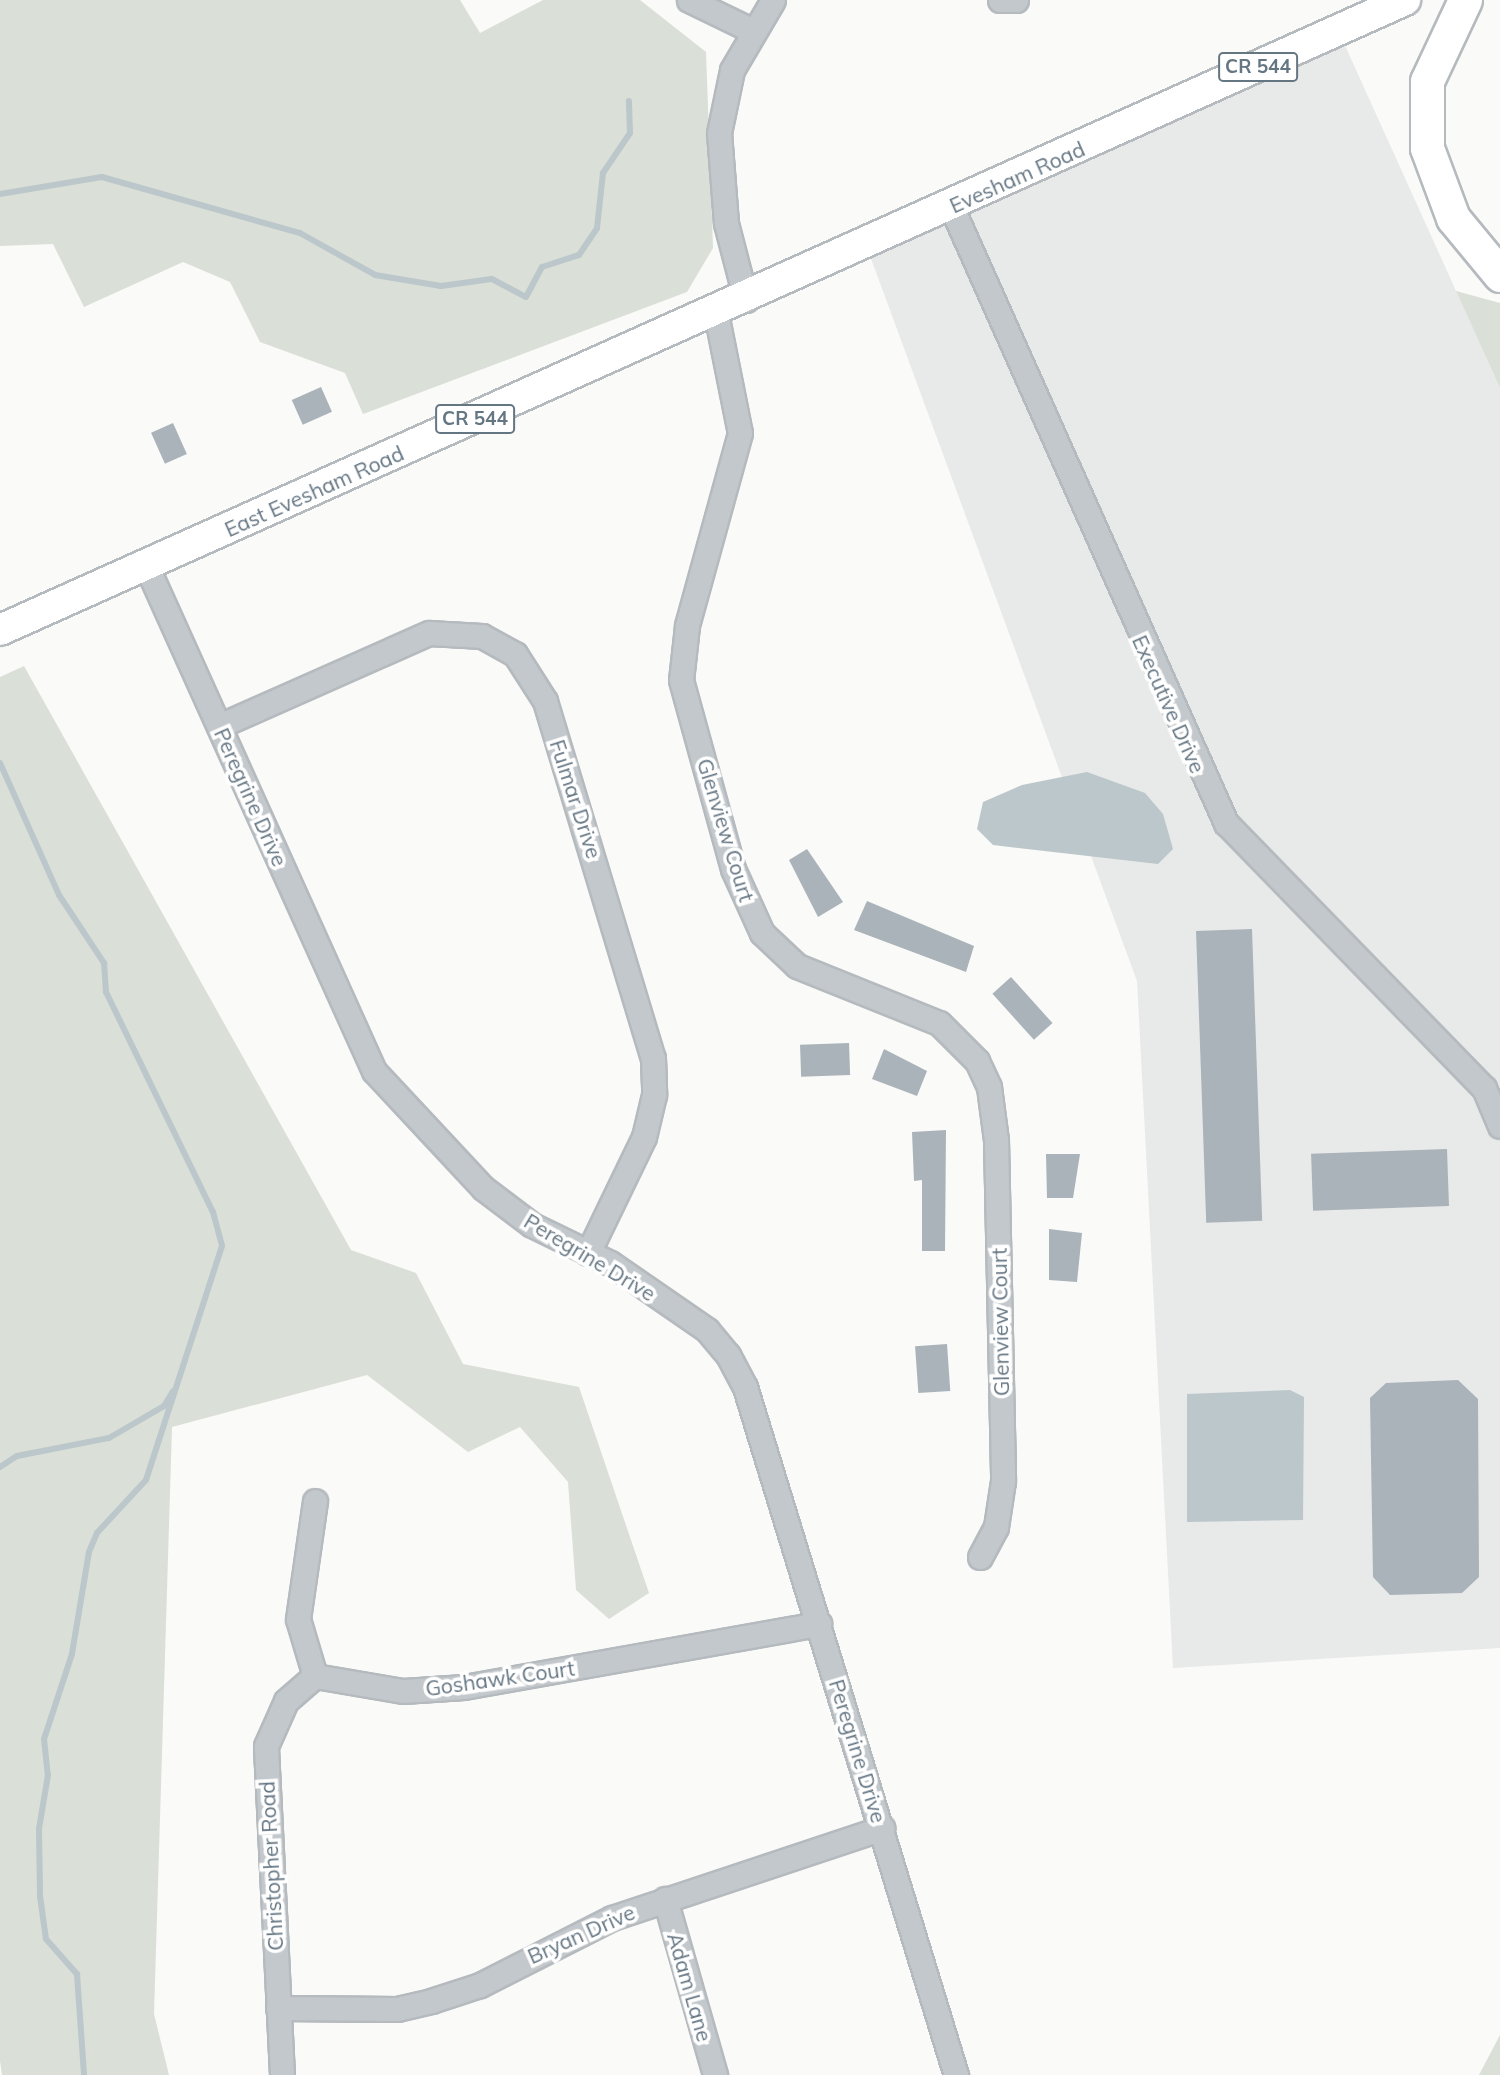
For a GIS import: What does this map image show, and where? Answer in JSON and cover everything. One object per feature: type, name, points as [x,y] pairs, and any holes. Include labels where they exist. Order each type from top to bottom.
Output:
[{"type":"highway","points":[[1465,0],[1427,81],[1427,148],[1453,218],[1500,275]]},
{"type":"main road","name":"Evesham Road","points":[[628,352],[1405,0]]},
{"type":"main road","name":"East Evesham Road","points":[[0,629],[628,352]]},
{"type":"street","points":[[689,0],[753,31]]},
{"type":"street","points":[[746,299],[725,214],[719,133],[732,70],[773,0]]},
{"type":"street","points":[[1000,0],[1016,0]]},
{"type":"street","name":"Executive Drive","points":[[951,206],[1226,823],[1484,1088],[1500,1126]]},
{"type":"street","name":"Glenview Court","points":[[716,313],[740,433],[687,626],[681,680],[733,869],[762,933],[797,966],[939,1023],[977,1061],[989,1087],[996,1140],[1003,1481],[996,1527],[980,1558]]},
{"type":"street","name":"Peregrine Drive","points":[[146,565],[374,1071],[483,1188],[532,1225],[589,1253],[707,1330],[728,1354],[745,1387],[956,2075]]},
{"type":"street","name":"Fulmar Drive","points":[[219,726],[429,633],[482,636],[515,654],[545,701],[653,1058],[654,1095],[644,1137],[589,1253]]},
{"type":"street","points":[[315,1501],[298,1619],[315,1676]]},
{"type":"street","name":"Goshawk Court","points":[[315,1676],[403,1691],[464,1686],[819,1624]]},
{"type":"street","name":"Christopher Road","points":[[282,2075],[266,1746],[286,1701],[315,1676]]},
{"type":"street","name":"Bryan Drive","points":[[278,2008],[397,2009],[431,2001],[665,1899],[882,1828]]},
{"type":"street","name":"Adam Lane","points":[[665,1899],[715,2075]]},
{"type":"shaded area","points":[[0,0],[460,0],[480,33],[543,0],[640,0],[706,52],[713,248],[687,292],[363,414],[345,373],[260,342],[230,282],[183,262],[84,307],[53,244],[0,246]]},
{"type":"shaded area","points":[[1338,30],[1500,388],[1500,1648],[1173,1668],[1137,981],[866,245]]},
{"type":"shaded area","points":[[1456,291],[1500,303],[1500,388]]},
{"type":"shaded area","points":[[24,666],[351,1250],[416,1273],[463,1364],[579,1387],[649,1593],[609,1619],[576,1590],[568,1482],[520,1427],[468,1452],[367,1375],[172,1427],[154,2014],[169,2075],[2,2075],[0,2061],[0,677]]},
{"type":"shaded area","points":[[1087,772],[1145,793],[1163,814],[1173,849],[1158,864],[993,845],[977,829],[983,802],[1022,785]]},
{"type":"shaded area","points":[[1290,1390],[1304,1397],[1303,1520],[1187,1522],[1187,1394]]},
{"type":"shaded area","points":[[1500,2035],[1500,2075],[1479,2075]]},
{"type":"building","points":[[321,387],[332,412],[303,425],[292,400]]},
{"type":"building","points":[[173,423],[187,454],[165,464],[151,433]]},
{"type":"building","points":[[807,849],[843,902],[818,917],[789,860]]},
{"type":"building","points":[[867,901],[974,946],[966,972],[854,930]]},
{"type":"building","points":[[1252,929],[1262,1221],[1206,1223],[1196,931]]},
{"type":"building","points":[[1011,977],[1052,1023],[1034,1040],[992,994]]},
{"type":"building","points":[[849,1043],[850,1075],[801,1077],[800,1045]]},
{"type":"building","points":[[884,1049],[927,1071],[917,1096],[872,1079]]},
{"type":"building","points":[[946,1130],[945,1251],[922,1251],[922,1180],[914,1181],[912,1132]]},
{"type":"building","points":[[1447,1149],[1449,1206],[1313,1211],[1311,1154]]},
{"type":"building","points":[[1046,1154],[1080,1154],[1073,1198],[1047,1198]]},
{"type":"building","points":[[1049,1229],[1082,1233],[1077,1282],[1049,1280]]},
{"type":"building","points":[[947,1344],[950,1391],[918,1393],[915,1346]]},
{"type":"building","points":[[1458,1380],[1478,1399],[1479,1577],[1462,1593],[1390,1595],[1373,1577],[1370,1398],[1386,1383]]},
{"type":"waterway","points":[[0,194],[102,177],[300,233],[375,275],[441,286],[492,279],[526,297],[542,267],[579,255],[597,228],[603,173],[630,133],[629,101]]},
{"type":"waterway","points":[[0,763],[59,895],[104,963],[106,992],[213,1212],[222,1246],[146,1480],[97,1533],[89,1552],[72,1654],[44,1739],[48,1775],[39,1829],[40,1896],[46,1939],[77,1974],[84,2075]]},
{"type":"waterway","points":[[0,1467],[17,1456],[109,1438],[164,1406],[173,1391]]}]
